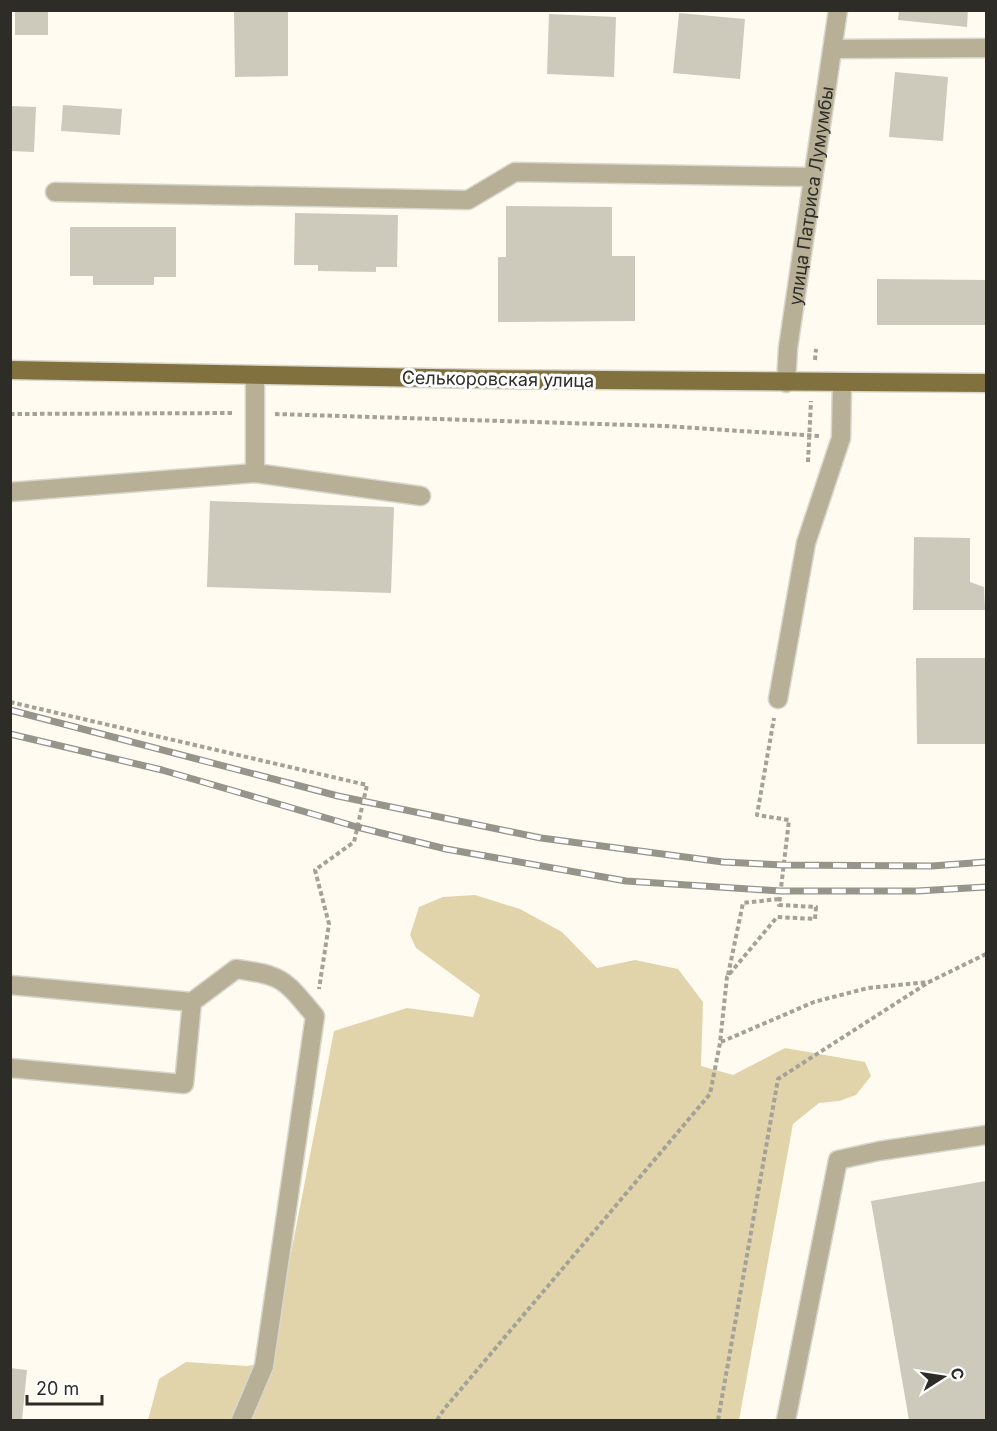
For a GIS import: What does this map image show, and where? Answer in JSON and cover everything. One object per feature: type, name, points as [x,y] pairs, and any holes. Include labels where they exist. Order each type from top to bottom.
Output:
[{"type":"main road","name":"Селькоровская улица","points":[[10,370],[786,383],[987,383]]},
{"type":"street","name":"улица Патриса Лумумбы","points":[[786,383],[788,348],[838,10]]},
{"type":"street","points":[[833,49],[987,48]]},
{"type":"street","points":[[55,192],[468,200],[515,172],[813,177]]},
{"type":"street","points":[[255,375],[255,473]]},
{"type":"street","points":[[778,699],[806,543],[841,438],[842,383]]},
{"type":"street","points":[[10,492],[255,473],[421,496]]},
{"type":"street","points":[[10,985],[192,1002],[236,969],[267,973],[289,985],[315,1016],[264,1366],[241,1420]]},
{"type":"street","points":[[10,1068],[184,1084],[192,1002]]},
{"type":"street","points":[[786,1420],[838,1160],[987,1135]]},
{"type":"path","points":[[808,471],[816,349]]},
{"type":"path","points":[[10,414],[255,413],[664,426],[841,438]]},
{"type":"path","points":[[727,977],[777,917],[815,919],[816,907],[779,905],[789,820],[757,815],[778,699]]},
{"type":"path","points":[[10,702],[367,785],[354,842],[315,870],[329,924],[315,1016]]},
{"type":"path","points":[[437,1420],[710,1094],[720,1042],[727,977],[743,903],[779,898]]},
{"type":"path","points":[[718,1420],[778,1079],[929,982],[987,954]]},
{"type":"path","points":[[720,1042],[814,1002],[868,988],[929,982]]},
{"type":"shaded area","points":[[475,895],[520,909],[562,932],[597,968],[635,960],[678,969],[703,1002],[701,1066],[733,1075],[785,1048],[865,1062],[871,1076],[856,1095],[839,1101],[819,1103],[793,1124],[739,1420],[148,1420],[159,1379],[186,1362],[247,1366],[270,1362],[334,1031],[407,1008],[473,1017],[480,995],[416,948],[410,935],[419,907],[443,897]]},
{"type":"building","points":[[15,10],[48,10],[48,35],[15,35]]},
{"type":"building","points":[[234,10],[288,10],[288,76],[235,77]]},
{"type":"building","points":[[899,10],[968,10],[967,27],[898,20]]},
{"type":"building","points":[[679,13],[745,19],[740,79],[673,73]]},
{"type":"building","points":[[549,14],[616,17],[614,77],[547,74]]},
{"type":"building","points":[[895,72],[948,77],[943,141],[889,137]]},
{"type":"building","points":[[63,105],[122,109],[120,135],[61,131]]},
{"type":"building","points":[[10,106],[36,107],[34,152],[10,151]]},
{"type":"building","points":[[506,206],[612,207],[612,256],[635,256],[635,321],[498,322],[498,257],[506,257]]},
{"type":"building","points":[[295,213],[398,215],[397,267],[376,267],[376,272],[318,271],[318,265],[294,265]]},
{"type":"building","points":[[70,227],[176,227],[176,277],[154,277],[154,285],[93,285],[93,276],[70,276]]},
{"type":"building","points":[[877,279],[986,280],[986,325],[877,325]]},
{"type":"building","points":[[210,501],[394,507],[391,593],[207,587]]},
{"type":"building","points":[[914,537],[970,538],[970,582],[984,587],[985,610],[913,610]]},
{"type":"building","points":[[916,658],[986,658],[986,744],[917,744]]},
{"type":"building","points":[[986,1181],[986,1420],[909,1420],[871,1201]]},
{"type":"building","points":[[10,1368],[27,1370],[22,1420],[10,1420]]},
{"type":"railway","points":[[10,710],[338,796],[541,838],[723,862],[784,865],[932,866],[986,862]]},
{"type":"railway","points":[[10,734],[162,770],[357,827],[446,849],[626,881],[780,891],[917,891],[986,887]]}]
